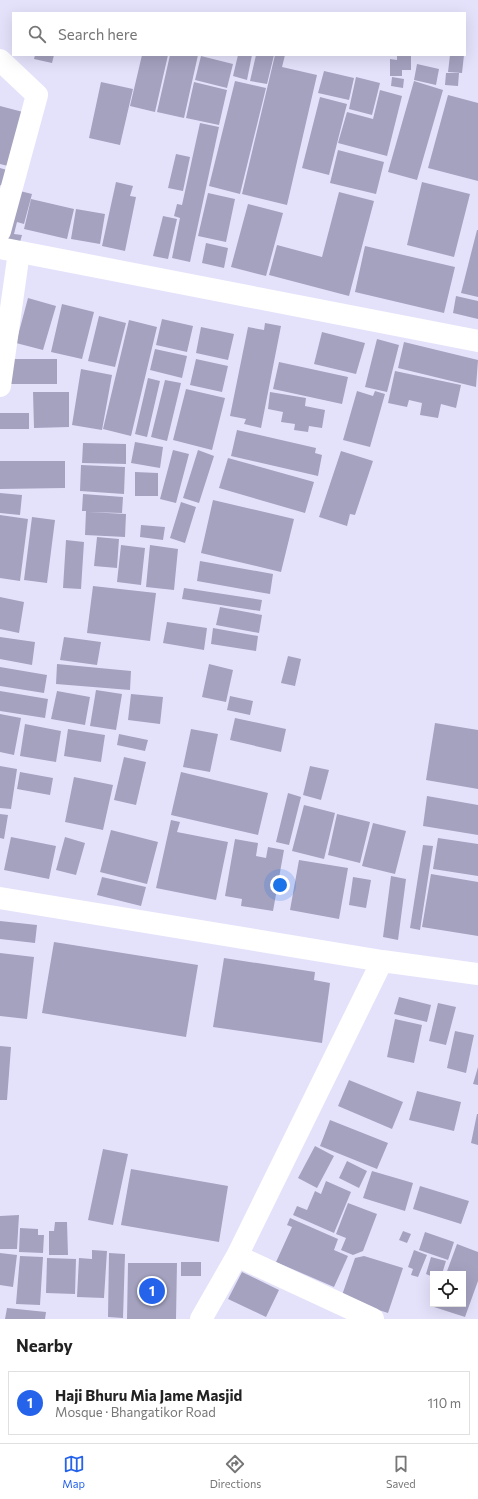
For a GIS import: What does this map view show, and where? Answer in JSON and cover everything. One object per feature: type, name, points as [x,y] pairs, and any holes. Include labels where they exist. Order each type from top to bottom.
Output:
[{"type":"street","points":[[0,60],[37,95],[0,231]]},
{"type":"street","points":[[0,386],[10,250],[478,341]]},
{"type":"street","points":[[0,898],[382,961],[478,974]]},
{"type":"street","points":[[201,1319],[237,1256],[382,961]]},
{"type":"street","points":[[237,1256],[373,1319]]},
{"type":"building","points":[[35,56],[54,56],[52,63],[34,59]]},
{"type":"building","points":[[142,56],[168,56],[155,112],[130,106]]},
{"type":"building","points":[[170,56],[198,56],[184,118],[157,112]]},
{"type":"building","points":[[201,56],[233,64],[227,88],[195,80]]},
{"type":"building","points":[[238,56],[252,56],[247,80],[233,76]]},
{"type":"building","points":[[256,56],[274,56],[267,84],[250,81]]},
{"type":"building","points":[[275,56],[285,56],[282,67],[317,75],[287,205],[242,194]]},
{"type":"building","points":[[397,56],[411,56],[411,70],[402,70],[402,76],[390,76],[390,59],[397,60]]},
{"type":"building","points":[[450,56],[464,56],[462,73],[448,72]]},
{"type":"building","points":[[417,64],[439,69],[436,85],[414,80]]},
{"type":"building","points":[[324,71],[354,78],[349,100],[318,93]]},
{"type":"building","points":[[446,73],[459,73],[458,86],[445,85]]},
{"type":"building","points":[[356,77],[380,83],[372,115],[349,109]]},
{"type":"building","points":[[392,77],[404,79],[403,88],[391,86]]},
{"type":"building","points":[[235,81],[266,88],[240,194],[209,186]]},
{"type":"building","points":[[414,81],[443,90],[417,180],[388,172]]},
{"type":"building","points":[[101,82],[133,89],[120,145],[89,138]]},
{"type":"building","points":[[194,82],[227,90],[219,125],[186,118]]},
{"type":"building","points":[[380,90],[402,96],[387,156],[338,143],[347,112],[373,119]]},
{"type":"building","points":[[448,95],[478,103],[478,181],[428,168]]},
{"type":"building","points":[[320,97],[347,104],[329,175],[302,168]]},
{"type":"building","points":[[0,106],[23,112],[8,166],[0,164]]},
{"type":"building","points":[[200,123],[219,127],[190,262],[172,258],[180,218],[174,216],[177,204],[182,205]]},
{"type":"building","points":[[338,150],[384,162],[376,194],[330,183]]},
{"type":"building","points":[[176,154],[190,157],[183,191],[168,188]]},
{"type":"building","points":[[0,168],[7,170],[2,186],[0,185]]},
{"type":"building","points":[[116,182],[133,186],[130,196],[136,197],[125,251],[102,246]]},
{"type":"building","points":[[422,182],[470,194],[454,257],[407,245]]},
{"type":"building","points":[[16,190],[32,194],[24,224],[17,222],[14,234],[22,235],[20,242],[4,238]]},
{"type":"building","points":[[339,192],[374,201],[349,296],[269,275],[277,245],[322,257]]},
{"type":"building","points":[[208,193],[235,199],[226,242],[198,236]]},
{"type":"building","points":[[31,199],[74,209],[67,239],[24,229]]},
{"type":"building","points":[[248,204],[283,213],[266,276],[231,267]]},
{"type":"building","points":[[76,209],[105,214],[100,244],[71,239]]},
{"type":"building","points":[[163,216],[177,219],[168,259],[153,256]]},
{"type":"building","points":[[478,230],[478,297],[461,293]]},
{"type":"building","points":[[206,243],[228,248],[224,268],[202,263]]},
{"type":"building","points":[[365,246],[455,267],[444,313],[355,292]]},
{"type":"building","points":[[456,296],[478,301],[478,319],[453,313]]},
{"type":"building","points":[[28,298],[56,306],[43,350],[16,343]]},
{"type":"building","points":[[62,304],[94,312],[82,359],[51,352]]},
{"type":"building","points":[[99,316],[126,323],[115,367],[88,361]]},
{"type":"building","points":[[162,319],[193,326],[187,352],[156,345]]},
{"type":"building","points":[[129,320],[157,327],[131,436],[103,429]]},
{"type":"building","points":[[265,323],[281,326],[261,428],[244,424],[246,419],[230,416],[248,327],[264,330]]},
{"type":"building","points":[[201,327],[234,334],[228,360],[196,353]]},
{"type":"building","points":[[322,332],[365,343],[356,374],[314,364]]},
{"type":"building","points":[[377,339],[399,345],[387,392],[365,387]]},
{"type":"building","points":[[404,342],[478,360],[476,387],[398,368]]},
{"type":"building","points":[[155,349],[187,356],[182,378],[150,370]]},
{"type":"building","points":[[11,359],[57,359],[57,384],[11,384]]},
{"type":"building","points":[[196,359],[228,366],[222,392],[190,385]]},
{"type":"building","points":[[279,362],[348,377],[342,404],[273,389]]},
{"type":"building","points":[[81,369],[112,375],[102,430],[72,425]]},
{"type":"building","points":[[395,371],[461,385],[456,408],[441,404],[438,418],[420,415],[422,403],[409,400],[407,407],[388,403]]},
{"type":"building","points":[[148,378],[160,381],[147,437],[135,434]]},
{"type":"building","points":[[165,380],[181,383],[167,441],[151,437]]},
{"type":"building","points":[[186,389],[225,398],[212,450],[173,440]]},
{"type":"building","points":[[357,391],[373,396],[375,391],[385,394],[370,447],[343,440]]},
{"type":"building","points":[[33,392],[69,392],[69,427],[34,428]]},
{"type":"building","points":[[270,392],[306,398],[305,406],[325,410],[322,428],[309,426],[308,432],[294,430],[295,424],[281,422],[283,412],[268,409]]},
{"type":"building","points":[[0,413],[29,413],[29,429],[0,429]]},
{"type":"building","points":[[237,430],[316,448],[315,453],[322,455],[318,476],[231,456]]},
{"type":"building","points":[[135,442],[163,447],[160,468],[131,463]]},
{"type":"building","points":[[83,443],[126,444],[126,464],[82,463]]},
{"type":"building","points":[[173,450],[189,454],[176,503],[160,499]]},
{"type":"building","points":[[198,450],[214,456],[199,503],[183,498]]},
{"type":"building","points":[[341,451],[373,461],[355,515],[350,514],[347,526],[319,517]]},
{"type":"building","points":[[228,458],[314,482],[305,513],[219,488]]},
{"type":"building","points":[[0,461],[65,461],[65,488],[0,489]]},
{"type":"building","points":[[81,465],[125,467],[124,494],[80,491]]},
{"type":"building","points":[[135,472],[158,473],[158,496],[135,496]]},
{"type":"building","points":[[0,493],[22,495],[20,515],[0,513]]},
{"type":"building","points":[[83,494],[123,497],[122,513],[88,512],[126,514],[125,537],[85,535],[86,511],[82,511]]},
{"type":"building","points":[[213,500],[294,519],[281,572],[201,553]]},
{"type":"building","points":[[181,502],[196,507],[185,543],[170,538]]},
{"type":"building","points":[[0,515],[28,519],[20,581],[0,578]]},
{"type":"building","points":[[32,517],[55,520],[47,583],[24,580]]},
{"type":"building","points":[[141,525],[165,527],[163,540],[140,537]]},
{"type":"building","points":[[97,537],[119,539],[117,568],[94,566]]},
{"type":"building","points":[[66,540],[84,542],[81,589],[63,588]]},
{"type":"building","points":[[121,545],[145,548],[141,585],[117,582]]},
{"type":"building","points":[[150,545],[178,549],[174,590],[146,587]]},
{"type":"building","points":[[200,561],[273,574],[270,594],[197,581]]},
{"type":"building","points":[[93,586],[156,593],[150,641],[87,633]]},
{"type":"building","points":[[184,588],[262,600],[260,611],[182,599]]},
{"type":"building","points":[[0,597],[24,602],[19,633],[0,629]]},
{"type":"building","points":[[220,607],[262,615],[259,633],[216,625]]},
{"type":"building","points":[[167,622],[207,628],[204,650],[163,643]]},
{"type":"building","points":[[213,628],[258,636],[256,651],[211,644]]},
{"type":"building","points":[[0,637],[35,642],[32,665],[0,659]]},
{"type":"building","points":[[64,637],[101,642],[97,665],[60,660]]},
{"type":"building","points":[[288,656],[301,659],[295,686],[281,683]]},
{"type":"building","points":[[57,664],[131,671],[130,690],[56,684]]},
{"type":"building","points":[[209,664],[233,670],[226,702],[202,697]]},
{"type":"building","points":[[0,667],[47,675],[44,693],[0,686]]},
{"type":"building","points":[[96,690],[122,694],[116,730],[90,726]]},
{"type":"building","points":[[0,691],[48,699],[45,718],[0,711]]},
{"type":"building","points":[[57,691],[90,697],[85,725],[51,719]]},
{"type":"building","points":[[131,694],[163,697],[160,724],[128,720]]},
{"type":"building","points":[[230,696],[253,701],[250,715],[227,710]]},
{"type":"building","points":[[0,714],[21,718],[14,755],[0,752]]},
{"type":"building","points":[[235,718],[286,729],[281,752],[230,740]]},
{"type":"building","points":[[435,723],[478,730],[478,789],[426,780]]},
{"type":"building","points":[[25,724],[61,731],[56,762],[20,756]]},
{"type":"building","points":[[68,729],[105,735],[101,762],[64,756]]},
{"type":"building","points":[[191,729],[218,734],[210,772],[183,767]]},
{"type":"building","points":[[119,734],[148,740],[145,751],[117,745]]},
{"type":"building","points":[[124,757],[146,762],[136,805],[114,800]]},
{"type":"building","points":[[0,766],[17,769],[11,809],[0,808]]},
{"type":"building","points":[[310,766],[329,770],[321,800],[303,795]]},
{"type":"building","points":[[20,772],[53,778],[50,795],[17,789]]},
{"type":"building","points":[[181,772],[268,793],[258,835],[171,815]]},
{"type":"building","points":[[74,777],[113,785],[103,830],[65,822]]},
{"type":"building","points":[[288,793],[301,797],[289,845],[276,842]]},
{"type":"building","points":[[427,796],[478,805],[478,835],[423,826]]},
{"type":"building","points":[[304,805],[335,813],[324,859],[292,851]]},
{"type":"building","points":[[0,814],[8,815],[4,839],[0,838]]},
{"type":"building","points":[[337,814],[370,822],[360,863],[328,855]]},
{"type":"building","points":[[171,820],[180,822],[177,832],[228,842],[216,900],[156,888]]},
{"type":"building","points":[[373,823],[406,831],[395,874],[362,866]]},
{"type":"building","points":[[111,830],[158,842],[147,884],[100,872]]},
{"type":"building","points":[[11,837],[56,846],[49,879],[4,870]]},
{"type":"building","points":[[65,837],[85,843],[76,875],[56,870]]},
{"type":"building","points":[[438,838],[478,844],[478,876],[433,869]]},
{"type":"building","points":[[235,839],[258,843],[256,856],[266,858],[268,847],[284,850],[273,911],[241,906],[242,899],[225,896]]},
{"type":"building","points":[[423,845],[433,846],[420,930],[410,928]]},
{"type":"building","points":[[299,860],[348,868],[339,919],[290,910]]},
{"type":"building","points":[[431,874],[478,882],[478,936],[422,927]]},
{"type":"building","points":[[391,876],[406,879],[398,940],[383,937]]},
{"type":"building","points":[[102,877],[146,887],[141,906],[97,895]]},
{"type":"building","points":[[353,877],[371,880],[366,908],[349,905]]},
{"type":"building","points":[[0,921],[37,925],[35,943],[0,939]]},
{"type":"building","points":[[54,942],[198,965],[186,1037],[42,1013]]},
{"type":"building","points":[[0,953],[34,957],[27,1019],[0,1016]]},
{"type":"building","points":[[224,958],[315,972],[314,980],[330,983],[322,1043],[213,1027]]},
{"type":"building","points":[[399,997],[431,1005],[427,1022],[394,1014]]},
{"type":"building","points":[[438,1003],[456,1007],[446,1045],[429,1041]]},
{"type":"building","points":[[395,1019],[422,1025],[414,1063],[387,1057]]},
{"type":"building","points":[[455,1031],[474,1035],[466,1073],[447,1068]]},
{"type":"building","points":[[0,1046],[11,1047],[7,1100],[0,1100]]},
{"type":"building","points":[[478,1067],[478,1085],[473,1084]]},
{"type":"building","points":[[349,1080],[403,1102],[392,1129],[338,1106]]},
{"type":"building","points":[[417,1091],[461,1102],[454,1131],[409,1120]]},
{"type":"building","points":[[478,1114],[478,1145],[471,1143]]},
{"type":"building","points":[[330,1120],[388,1143],[377,1169],[320,1146]]},
{"type":"building","points":[[315,1146],[334,1156],[317,1188],[298,1178]]},
{"type":"building","points":[[103,1149],[128,1154],[113,1225],[88,1220]]},
{"type":"building","points":[[347,1161],[367,1171],[359,1188],[339,1178]]},
{"type":"building","points":[[131,1169],[228,1186],[219,1242],[121,1225]]},
{"type":"building","points":[[372,1171],[413,1183],[405,1211],[363,1198]]},
{"type":"building","points":[[326,1181],[351,1192],[334,1233],[293,1215],[297,1206],[307,1210],[315,1191],[321,1194]]},
{"type":"building","points":[[420,1186],[469,1201],[461,1224],[413,1209]]},
{"type":"building","points":[[348,1203],[377,1214],[363,1251],[353,1255],[341,1250],[346,1238],[336,1234]]},
{"type":"building","points":[[19,1215],[17,1249],[0,1249],[0,1216]]},
{"type":"building","points":[[290,1218],[338,1239],[334,1250],[348,1256],[334,1287],[276,1262],[292,1227],[287,1225]]},
{"type":"building","points":[[55,1222],[67,1222],[68,1255],[49,1255],[49,1231],[54,1231]]},
{"type":"building","points":[[20,1228],[38,1229],[38,1235],[44,1235],[43,1253],[19,1252]]},
{"type":"building","points":[[403,1231],[411,1234],[407,1243],[399,1240]]},
{"type":"building","points":[[425,1232],[454,1242],[448,1260],[419,1250]]},
{"type":"building","points":[[457,1244],[478,1252],[478,1281],[465,1317],[434,1307],[466,1307],[466,1271],[447,1271]]},
{"type":"building","points":[[92,1250],[107,1251],[104,1298],[77,1297],[79,1258],[92,1259]]},
{"type":"building","points":[[414,1250],[427,1255],[418,1277],[411,1275],[413,1269],[408,1267]]},
{"type":"building","points":[[0,1253],[17,1255],[13,1287],[0,1285]]},
{"type":"building","points":[[109,1253],[125,1254],[123,1318],[108,1317]]},
{"type":"building","points":[[20,1256],[43,1257],[40,1305],[16,1304]]},
{"type":"building","points":[[364,1256],[403,1268],[388,1313],[341,1298],[355,1258]]},
{"type":"building","points":[[431,1257],[446,1261],[443,1271],[430,1271],[430,1276],[426,1274]]},
{"type":"building","points":[[47,1258],[76,1259],[75,1294],[46,1293]]},
{"type":"building","points":[[181,1262],[201,1262],[201,1276],[181,1276]]},
{"type":"building","points":[[128,1263],[177,1263],[176,1319],[127,1319]]},
{"type":"building","points":[[242,1272],[279,1290],[266,1317],[228,1299]]},
{"type":"building","points":[[7,1308],[46,1312],[45,1319],[5,1319]]},
{"type":"place","name":"Haji Bhuru Mia Jame Masjid","points":[[152,1291]]}]
